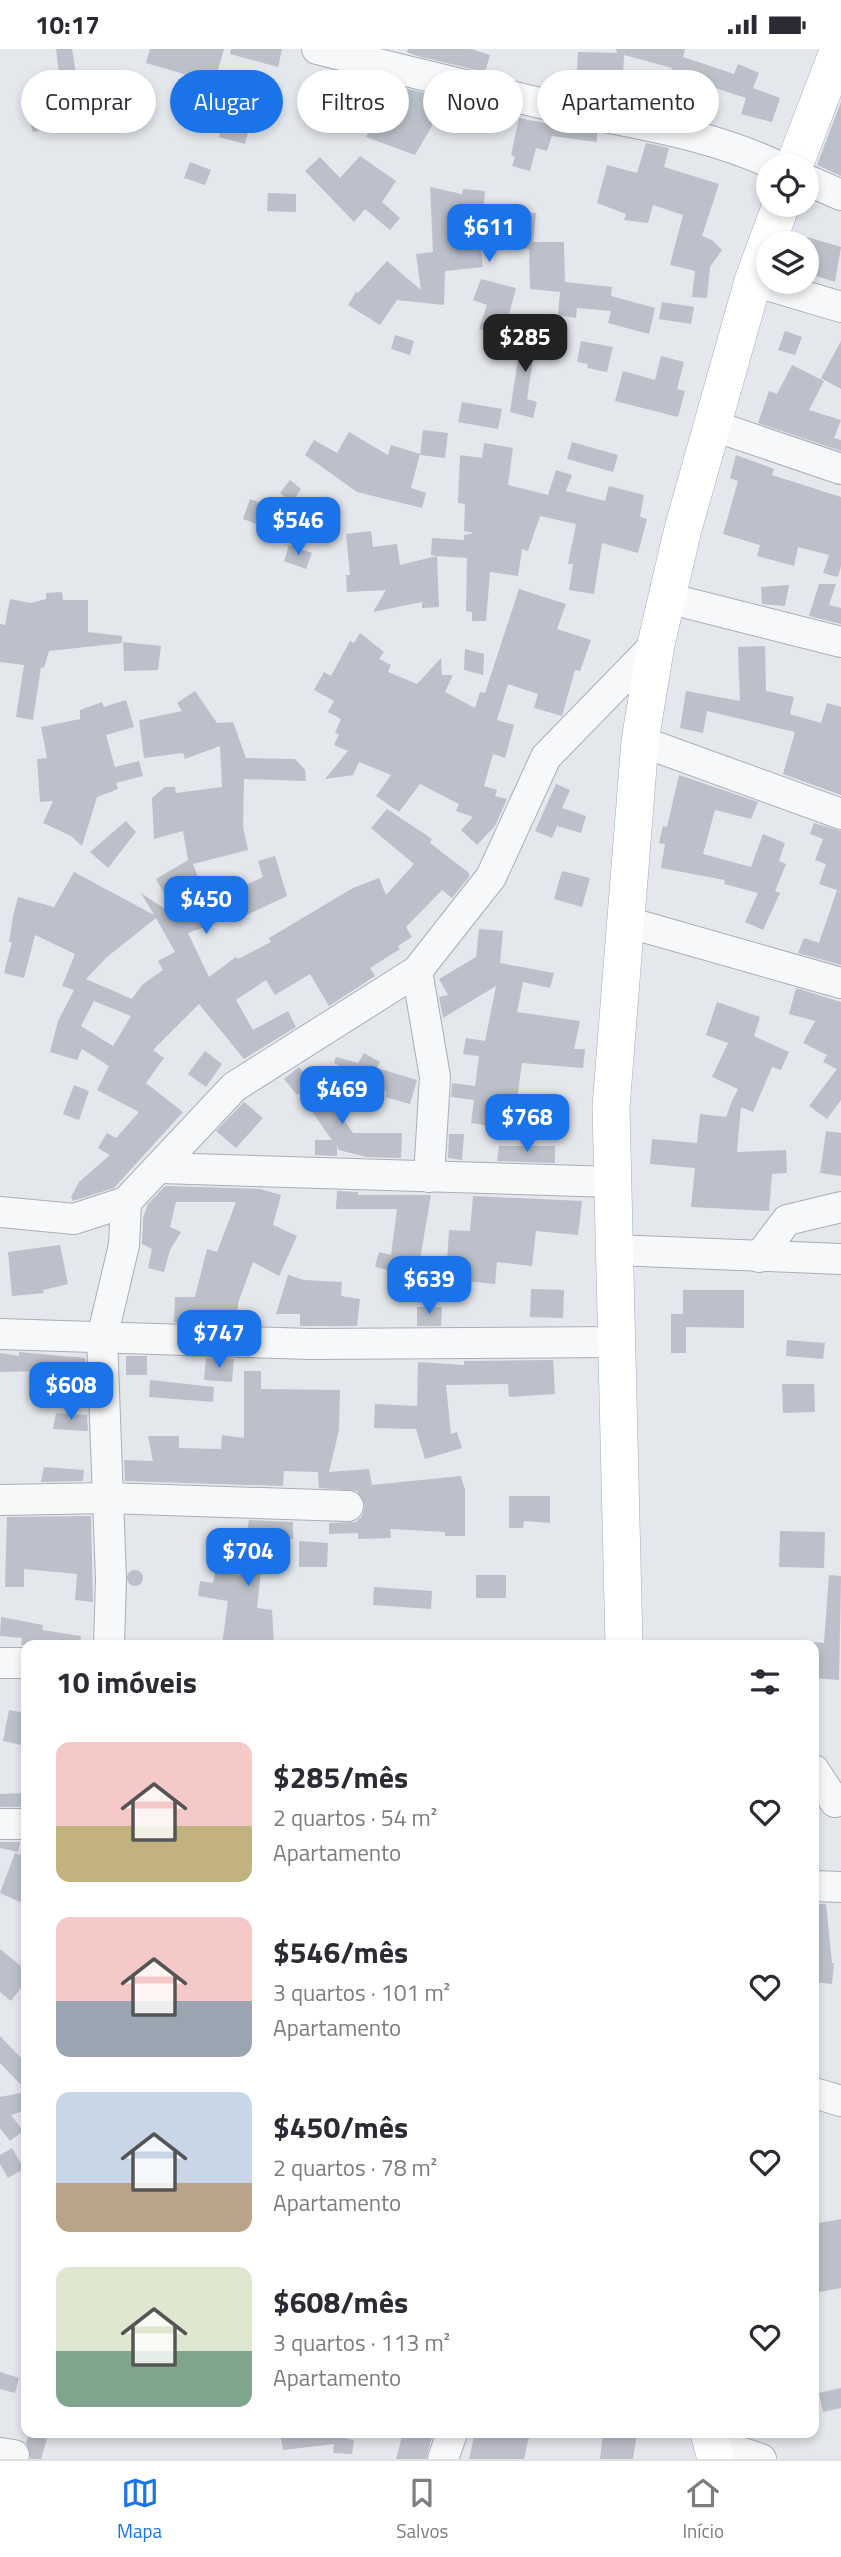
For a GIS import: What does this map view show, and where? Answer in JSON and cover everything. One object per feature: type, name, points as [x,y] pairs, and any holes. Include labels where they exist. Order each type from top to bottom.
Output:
[{"type":"main road","points":[[799,154],[839,49]]},
{"type":"main road","points":[[624,1640],[611,1107],[623,921],[640,741],[656,645],[710,425],[753,281],[776,217]]},
{"type":"street","points":[[317,49],[564,108],[683,132],[756,156]]},
{"type":"street","points":[[819,185],[841,195]]},
{"type":"street","points":[[753,281],[841,307]]},
{"type":"street","points":[[710,425],[841,469]]},
{"type":"street","points":[[667,598],[841,642]]},
{"type":"street","points":[[0,1212],[74,1219],[126,1202],[234,1087],[417,971],[491,877],[546,757],[656,645]]},
{"type":"street","points":[[640,741],[841,814]]},
{"type":"street","points":[[623,921],[841,983]]},
{"type":"street","points":[[417,971],[435,1077],[429,1177]]},
{"type":"street","points":[[160,1168],[613,1182]]},
{"type":"street","points":[[109,1640],[111,1579],[102,1338],[124,1245],[126,1202]]},
{"type":"street","points":[[759,1257],[787,1220],[841,1207]]},
{"type":"street","points":[[615,1250],[841,1259]]},
{"type":"street","points":[[0,1335],[311,1344],[618,1342]]},
{"type":"street","points":[[0,1500],[107,1498],[348,1506]]},
{"type":"street","points":[[0,1663],[21,1664]]},
{"type":"street","points":[[819,1778],[835,1802]]},
{"type":"street","points":[[0,1824],[21,1824]]},
{"type":"street","points":[[819,1886],[841,1887]]},
{"type":"street","points":[[819,2094],[841,2101]]},
{"type":"street","points":[[443,2459],[450,2438]]},
{"type":"street","points":[[712,2445],[761,2459]]},
{"type":"building","points":[[56,49],[72,49],[75,70],[58,70]]},
{"type":"building","points":[[150,49],[224,49],[218,70],[170,70],[146,63]]},
{"type":"building","points":[[231,49],[282,49],[278,67],[230,54]]},
{"type":"building","points":[[408,49],[471,49],[490,55],[486,70],[476,70],[407,52]]},
{"type":"building","points":[[616,49],[685,49],[683,57],[734,74],[738,64],[759,73],[753,88],[780,98],[772,122],[741,114],[746,98],[719,89],[719,70],[671,70],[624,55],[623,70],[577,70],[578,52],[617,53]]},
{"type":"building","points":[[409,89],[423,93],[423,133],[428,133],[415,155],[366,137],[368,133],[409,133]]},
{"type":"building","points":[[841,102],[841,176],[819,166]]},
{"type":"building","points":[[523,119],[537,121],[537,133],[597,133],[597,142],[552,136],[547,151],[536,148],[530,171],[512,166],[515,157],[511,155],[516,133],[523,133]]},
{"type":"building","points":[[220,133],[248,133],[245,144],[219,137]]},
{"type":"building","points":[[646,143],[669,148],[664,167],[719,184],[702,236],[712,240],[722,250],[710,267],[707,298],[692,297],[695,271],[670,265],[683,215],[653,205],[648,223],[624,220],[626,214],[597,203],[607,165],[637,173]]},
{"type":"building","points":[[360,156],[396,181],[382,202],[400,218],[390,230],[365,209],[354,222],[305,171],[320,157],[340,178]]},
{"type":"building","points":[[190,162],[211,170],[205,185],[184,178]]},
{"type":"building","points":[[430,187],[462,194],[463,189],[485,191],[483,214],[519,218],[520,212],[536,213],[533,242],[564,242],[565,282],[612,287],[611,296],[655,308],[649,334],[608,323],[611,311],[577,308],[576,318],[558,315],[560,292],[530,289],[529,249],[480,243],[483,267],[445,271],[444,305],[397,300],[380,325],[348,305],[356,292],[358,293],[387,261],[421,290],[416,254],[433,252]]},
{"type":"building","points":[[268,193],[296,194],[296,212],[267,211]]},
{"type":"building","points":[[819,241],[841,247],[835,282],[819,277]]},
{"type":"building","points":[[481,279],[516,288],[503,337],[479,329],[487,305],[473,300]]},
{"type":"building","points":[[662,302],[694,307],[691,324],[659,319]]},
{"type":"building","points":[[523,326],[537,328],[538,358],[533,358],[527,399],[537,402],[533,418],[510,412]]},
{"type":"building","points":[[785,331],[802,337],[795,355],[778,350]]},
{"type":"building","points":[[395,335],[414,341],[410,355],[391,349]]},
{"type":"building","points":[[581,341],[613,347],[607,372],[587,368],[588,364],[577,362]]},
{"type":"building","points":[[841,341],[841,389],[821,378]]},
{"type":"building","points":[[661,356],[684,362],[677,389],[685,391],[678,417],[615,401],[623,371],[655,380]]},
{"type":"building","points":[[792,365],[824,381],[809,410],[841,420],[834,438],[841,440],[841,451],[758,423],[769,391],[777,394]]},
{"type":"building","points":[[462,402],[502,409],[498,429],[458,422]]},
{"type":"building","points":[[423,430],[448,433],[445,458],[420,455]]},
{"type":"building","points":[[349,432],[388,455],[391,445],[420,454],[411,488],[426,493],[422,508],[357,492],[305,455],[314,440],[337,453]]},
{"type":"building","points":[[572,442],[618,455],[613,472],[567,459]]},
{"type":"building","points":[[484,443],[513,448],[508,485],[548,495],[556,470],[572,475],[566,491],[605,501],[609,486],[644,495],[640,517],[647,519],[638,553],[602,543],[594,594],[569,590],[573,564],[568,564],[576,524],[540,516],[528,551],[522,549],[518,576],[490,572],[486,621],[472,621],[472,612],[466,611],[467,558],[431,555],[432,538],[464,540],[464,535],[474,533],[464,531],[465,504],[458,503],[460,455],[482,458]]},
{"type":"building","points":[[736,455],[774,469],[772,475],[841,497],[841,566],[838,577],[823,573],[829,555],[798,547],[794,566],[757,556],[760,545],[723,534],[738,481],[730,478]]},
{"type":"building","points":[[290,480],[301,489],[292,502],[280,493]]},
{"type":"building","points":[[250,499],[264,504],[257,524],[243,519]]},
{"type":"building","points":[[371,531],[373,547],[397,544],[400,565],[437,556],[439,607],[422,608],[422,602],[373,612],[386,590],[347,592],[346,575],[350,575],[346,534]]},
{"type":"building","points":[[289,545],[312,553],[306,569],[284,561]]},
{"type":"building","points":[[819,584],[836,584],[829,605],[841,608],[841,624],[809,616]]},
{"type":"building","points":[[789,585],[785,606],[762,604],[761,587]]},
{"type":"building","points":[[519,589],[566,604],[557,629],[591,640],[580,671],[575,670],[562,716],[534,708],[538,694],[508,684],[497,720],[514,725],[505,758],[493,754],[484,786],[497,790],[495,796],[507,799],[495,826],[477,845],[461,830],[473,817],[456,811],[459,804],[420,784],[399,812],[376,796],[391,775],[359,762],[353,775],[325,779],[348,751],[334,745],[339,734],[335,733],[341,719],[328,712],[334,701],[314,690],[324,672],[331,676],[350,641],[354,643],[360,633],[384,652],[379,659],[391,665],[388,672],[417,684],[441,658],[442,675],[453,675],[445,692],[475,708],[480,692],[485,693]]},
{"type":"building","points":[[62,592],[63,600],[88,600],[88,632],[122,636],[122,643],[49,651],[44,668],[41,667],[33,720],[16,717],[24,665],[0,662],[0,624],[5,625],[10,599],[31,603],[46,599],[46,593]]},
{"type":"building","points":[[123,642],[161,646],[158,670],[124,671]]},
{"type":"building","points":[[765,646],[766,691],[794,697],[790,714],[821,723],[827,703],[841,707],[841,795],[783,774],[795,732],[707,711],[703,733],[680,728],[686,691],[740,701],[738,647]]},
{"type":"building","points":[[465,649],[484,654],[483,675],[464,670]]},
{"type":"building","points":[[195,691],[217,723],[233,722],[246,758],[295,759],[305,770],[306,781],[244,779],[243,827],[248,850],[193,864],[208,903],[263,877],[258,861],[275,856],[287,896],[234,921],[232,917],[188,933],[209,977],[236,957],[238,959],[271,942],[269,938],[353,888],[379,878],[386,895],[414,864],[371,828],[387,809],[432,839],[430,843],[469,873],[469,877],[452,898],[442,890],[406,927],[412,937],[398,946],[400,949],[370,968],[375,976],[329,1006],[310,974],[275,995],[266,980],[236,1000],[253,1030],[288,1011],[296,1027],[244,1059],[199,1004],[153,1050],[164,1058],[146,1083],[183,1112],[114,1188],[73,1201],[71,1197],[79,1182],[110,1155],[98,1148],[107,1133],[116,1138],[139,1112],[97,1090],[109,1066],[82,1049],[77,1060],[50,1052],[58,1021],[74,990],[62,986],[75,954],[35,935],[24,978],[4,973],[12,942],[9,942],[13,916],[18,897],[54,907],[74,872],[154,915],[141,893],[177,917],[156,879],[188,860],[183,831],[154,839],[152,798],[165,787],[175,787],[176,793],[222,787],[220,746],[185,759],[183,753],[144,758],[139,720],[182,711],[177,703]],"holes":[[[156,918],[175,952],[158,961],[163,970],[142,985],[132,999],[86,979],[107,957]],[[94,1001],[131,1016],[113,1046],[81,1026]]]},
{"type":"building","points":[[126,700],[134,727],[106,735],[115,767],[139,761],[143,776],[116,783],[118,789],[97,797],[82,846],[71,836],[43,823],[53,801],[40,802],[37,759],[47,758],[41,727],[80,719],[80,710],[102,702],[104,707]]},
{"type":"building","points":[[679,775],[758,802],[751,819],[715,810],[703,854],[751,867],[763,834],[785,843],[779,861],[786,864],[775,891],[780,893],[763,930],[745,922],[758,893],[724,884],[725,880],[661,868],[665,844],[659,843],[663,826],[667,827]]},
{"type":"building","points":[[556,784],[570,790],[562,808],[586,816],[581,833],[557,826],[552,838],[535,831]]},
{"type":"building","points":[[126,821],[136,832],[108,868],[90,852]]},
{"type":"building","points":[[814,823],[841,831],[841,965],[798,953],[804,938],[819,943],[837,890],[819,884],[826,864],[815,860],[823,839],[810,834]]},
{"type":"building","points":[[562,871],[590,878],[582,907],[554,899]]},
{"type":"building","points":[[479,929],[503,931],[500,963],[554,973],[550,988],[523,982],[517,1012],[580,1021],[574,1049],[585,1049],[583,1068],[522,1063],[513,1129],[471,1123],[474,1100],[451,1097],[452,1083],[475,1086],[479,1056],[463,1054],[466,1038],[485,1041],[496,986],[443,1018],[439,997],[448,995],[439,979],[476,957]]},
{"type":"building","points":[[796,988],[841,1002],[841,1100],[827,1119],[809,1106],[837,1069],[823,1062],[827,1055],[803,1043],[815,1021],[789,1014]]},
{"type":"building","points":[[717,1002],[760,1017],[754,1036],[789,1052],[781,1070],[772,1067],[753,1112],[741,1107],[737,1152],[786,1150],[787,1173],[772,1174],[769,1211],[691,1207],[695,1168],[650,1164],[652,1139],[697,1143],[700,1114],[726,1117],[738,1089],[712,1077],[728,1043],[706,1035]]},
{"type":"building","points":[[205,1051],[222,1064],[206,1087],[188,1074]]},
{"type":"building","points":[[364,1053],[380,1062],[377,1068],[417,1080],[410,1104],[385,1097],[387,1092],[334,1063],[336,1057],[358,1063]]},
{"type":"building","points":[[299,1067],[330,1106],[333,1104],[353,1133],[402,1133],[401,1158],[367,1157],[339,1150],[337,1146],[337,1156],[315,1155],[315,1140],[332,1140],[299,1093],[297,1095],[284,1079]]},
{"type":"building","points":[[74,1085],[89,1091],[79,1120],[63,1114]]},
{"type":"building","points":[[244,1102],[263,1118],[236,1148],[216,1131]]},
{"type":"building","points":[[826,1131],[841,1133],[841,1176],[820,1173]]},
{"type":"building","points":[[449,1134],[464,1134],[462,1160],[448,1158]]},
{"type":"building","points":[[499,1146],[555,1146],[555,1163],[497,1161]]},
{"type":"building","points":[[165,1186],[260,1189],[281,1195],[273,1225],[297,1236],[279,1276],[253,1262],[238,1303],[237,1324],[174,1322],[175,1297],[195,1297],[207,1249],[217,1252],[236,1202],[176,1202],[170,1227],[181,1232],[170,1250],[164,1272],[148,1268],[152,1249],[142,1244],[143,1218],[148,1204]]},
{"type":"building","points":[[337,1191],[358,1192],[358,1195],[431,1195],[417,1277],[375,1267],[379,1252],[391,1255],[397,1209],[336,1209]]},
{"type":"building","points":[[473,1196],[582,1201],[578,1235],[536,1231],[532,1266],[497,1262],[495,1284],[446,1279],[449,1230],[470,1231]]},
{"type":"building","points":[[60,1245],[68,1284],[43,1290],[44,1293],[12,1296],[8,1252]]},
{"type":"building","points":[[288,1275],[304,1280],[342,1282],[341,1296],[360,1299],[357,1326],[300,1326],[300,1314],[276,1314]]},
{"type":"building","points":[[531,1289],[564,1290],[563,1318],[530,1317]]},
{"type":"building","points":[[683,1290],[744,1290],[744,1328],[686,1327],[686,1353],[671,1353],[671,1314],[683,1314]]},
{"type":"building","points":[[417,1307],[442,1307],[441,1326],[417,1326]]},
{"type":"building","points":[[787,1340],[825,1343],[823,1359],[786,1356]]},
{"type":"building","points":[[19,1352],[85,1358],[86,1370],[0,1372],[0,1353],[19,1356]]},
{"type":"building","points":[[126,1356],[147,1356],[147,1375],[126,1375]]},
{"type":"building","points":[[206,1358],[234,1359],[232,1382],[204,1380]]},
{"type":"building","points":[[553,1360],[555,1394],[509,1397],[508,1384],[446,1385],[451,1434],[457,1432],[462,1448],[425,1459],[416,1429],[374,1428],[375,1404],[417,1406],[418,1362],[464,1365],[464,1361]]},
{"type":"building","points":[[244,1371],[261,1371],[261,1389],[340,1390],[339,1430],[329,1472],[369,1469],[372,1485],[461,1476],[465,1490],[465,1536],[445,1536],[445,1532],[390,1529],[391,1538],[358,1539],[358,1533],[329,1534],[329,1523],[356,1522],[362,1516],[365,1506],[357,1491],[319,1488],[318,1472],[284,1471],[283,1486],[125,1481],[124,1460],[153,1461],[148,1436],[179,1436],[179,1448],[221,1449],[222,1435],[244,1438]]},
{"type":"building","points":[[150,1380],[214,1387],[213,1402],[149,1397]]},
{"type":"building","points":[[782,1384],[814,1384],[815,1412],[783,1413]]},
{"type":"building","points":[[56,1413],[87,1415],[88,1431],[53,1429]]},
{"type":"building","points":[[44,1467],[84,1470],[83,1481],[41,1482]]},
{"type":"building","points":[[509,1496],[550,1496],[550,1523],[524,1521],[523,1528],[509,1528]]},
{"type":"building","points":[[91,1516],[93,1602],[75,1600],[77,1574],[24,1569],[24,1587],[5,1587],[7,1517]]},
{"type":"building","points":[[249,1520],[293,1522],[293,1539],[268,1539],[269,1559],[262,1560],[257,1608],[272,1610],[274,1640],[223,1640],[228,1601],[198,1596],[200,1581],[213,1583],[215,1572],[240,1575]]},
{"type":"building","points":[[780,1531],[825,1532],[824,1568],[779,1567]]},
{"type":"building","points":[[299,1541],[328,1543],[327,1567],[299,1567]]},
{"type":"building","points":[[132,1570],[138,1570],[143,1578],[141,1584],[132,1586],[127,1581],[127,1575]]},
{"type":"building","points":[[476,1575],[506,1575],[506,1598],[476,1598]]},
{"type":"building","points":[[829,1575],[841,1576],[839,1680],[819,1678],[819,1642],[824,1643]]},
{"type":"building","points":[[374,1587],[432,1591],[431,1609],[373,1605]]},
{"type":"building","points":[[1,1617],[43,1625],[42,1630],[81,1636],[81,1640],[22,1640],[0,1636]]},
{"type":"building","points":[[9,1710],[21,1712],[21,1745],[3,1741]]},
{"type":"building","points":[[21,1793],[21,1807],[0,1807],[0,1794]]},
{"type":"building","points":[[0,1842],[20,1842],[18,1852],[0,1848]]},
{"type":"building","points":[[15,1853],[21,1855],[20,1902],[0,1893]]},
{"type":"building","points":[[819,1904],[826,1904],[834,1963],[832,1984],[819,1983]]},
{"type":"building","points":[[0,1949],[21,1966],[21,1988],[11,2001],[0,1992]]},
{"type":"building","points":[[0,2036],[21,2058],[21,2085],[0,2063]]},
{"type":"building","points":[[21,2093],[21,2112],[11,2115],[21,2133],[10,2141],[0,2128],[0,2097]]},
{"type":"building","points":[[12,2148],[21,2164],[21,2171],[8,2178],[0,2164],[0,2155]]},
{"type":"building","points":[[841,2219],[841,2288],[819,2292],[819,2223]]},
{"type":"building","points":[[0,2372],[19,2378],[15,2393],[0,2389]]},
{"type":"building","points":[[841,2388],[841,2408],[823,2412],[819,2393]]},
{"type":"building","points":[[28,2438],[47,2439],[41,2459],[31,2459],[26,2443]]},
{"type":"building","points":[[281,2438],[354,2440],[352,2454],[333,2453],[334,2444],[283,2450]]},
{"type":"building","points":[[402,2438],[432,2438],[426,2459],[396,2459]]},
{"type":"building","points":[[474,2438],[529,2438],[524,2459],[469,2459]]},
{"type":"building","points":[[602,2438],[636,2438],[633,2459],[600,2459]]}]
